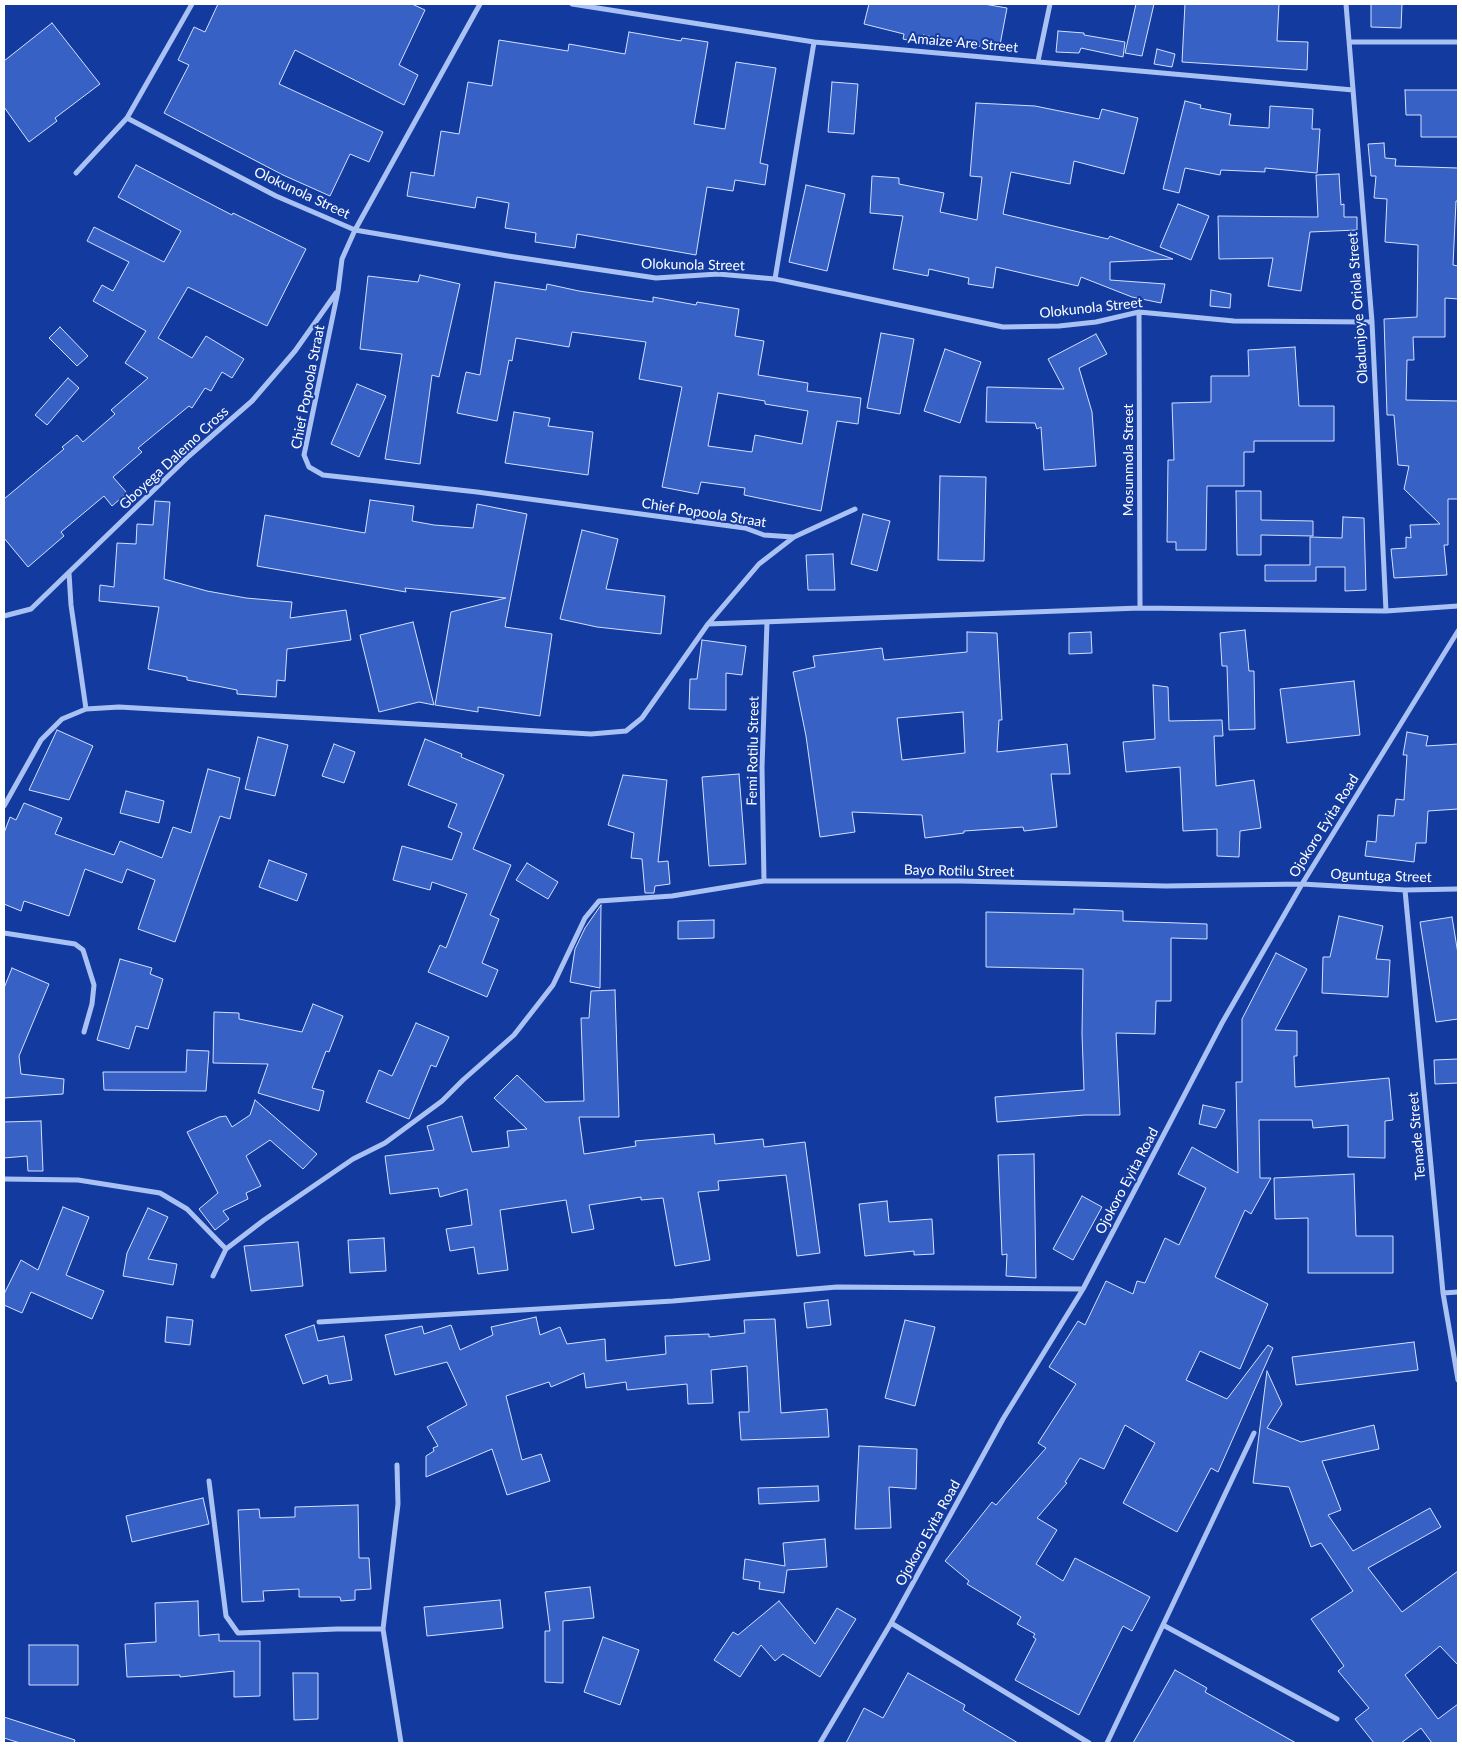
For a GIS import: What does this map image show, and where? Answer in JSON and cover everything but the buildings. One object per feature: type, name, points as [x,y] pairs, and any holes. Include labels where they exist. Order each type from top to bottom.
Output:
[{"type":"street","points":[[76,173],[127,118],[192,4]]},
{"type":"street","name":"Chief Popoola Straat","points":[[480,4],[355,230],[342,259],[338,291],[304,455],[309,467],[323,476],[477,492],[745,528],[764,535],[794,537]]},
{"type":"street","name":"Amaize Are Street","points":[[572,4],[814,42],[1353,90]]},
{"type":"street","points":[[1038,61],[1050,4]]},
{"type":"street","name":"Oladunjoye Oriola Street","points":[[1346,4],[1372,322],[1386,611]]},
{"type":"street","points":[[775,279],[814,42]]},
{"type":"street","points":[[1350,42],[1458,42]]},
{"type":"street","name":"Olokunola Street","points":[[127,118],[276,196],[355,230],[508,256],[656,278],[718,274],[775,279],[1003,327],[1059,326],[1096,322],[1139,312],[1234,321],[1372,322]]},
{"type":"street","name":"Gboyega Dalemo Cross","points":[[4,616],[31,610],[189,456],[252,400],[295,351],[338,291]]},
{"type":"street","name":"Mosunmola Street","points":[[1139,312],[1140,608]]},
{"type":"street","name":"Chief Popoola Straat","points":[[86,708],[119,707],[591,734],[626,731],[642,718],[708,624],[759,564],[794,537],[855,509]]},
{"type":"street","points":[[4,806],[41,740],[62,720],[86,708],[70,605],[69,573]]},
{"type":"street","points":[[708,624],[1140,608],[1386,611],[1458,606]]},
{"type":"street","name":"Femi Rotilu Street","points":[[764,881],[762,767],[767,622]]},
{"type":"street","name":"Ojokoro Eyita Road","points":[[820,1743],[891,1623],[1003,1419],[1083,1289],[1222,1023],[1302,884],[1458,631]]},
{"type":"street","name":"Bayo Rotilu Street","points":[[226,1249],[264,1220],[353,1159],[386,1142],[442,1101],[514,1035],[553,985],[564,958],[592,906],[599,901],[672,896],[764,881],[1166,886],[1302,884]]},
{"type":"street","name":"Oguntuga Street","points":[[1302,884],[1405,890],[1458,889]]},
{"type":"street","name":"Temade Street","points":[[1405,890],[1443,1292],[1458,1380]]},
{"type":"street","points":[[4,933],[75,944],[83,950],[94,985],[92,1004],[84,1032]]},
{"type":"street","points":[[4,1179],[78,1180],[160,1194],[187,1209],[226,1249],[213,1276]]},
{"type":"street","points":[[320,1322],[673,1302],[837,1286],[1083,1289]]},
{"type":"street","points":[[1443,1292],[1458,1292]]},
{"type":"street","points":[[1107,1743],[1254,1432]]},
{"type":"street","points":[[398,1465],[398,1504],[383,1630],[400,1743]]},
{"type":"street","points":[[209,1481],[226,1616],[238,1633],[337,1628],[383,1630]]},
{"type":"street","points":[[891,1623],[1089,1743]]},
{"type":"street","points":[[1162,1625],[1338,1719]]}]
